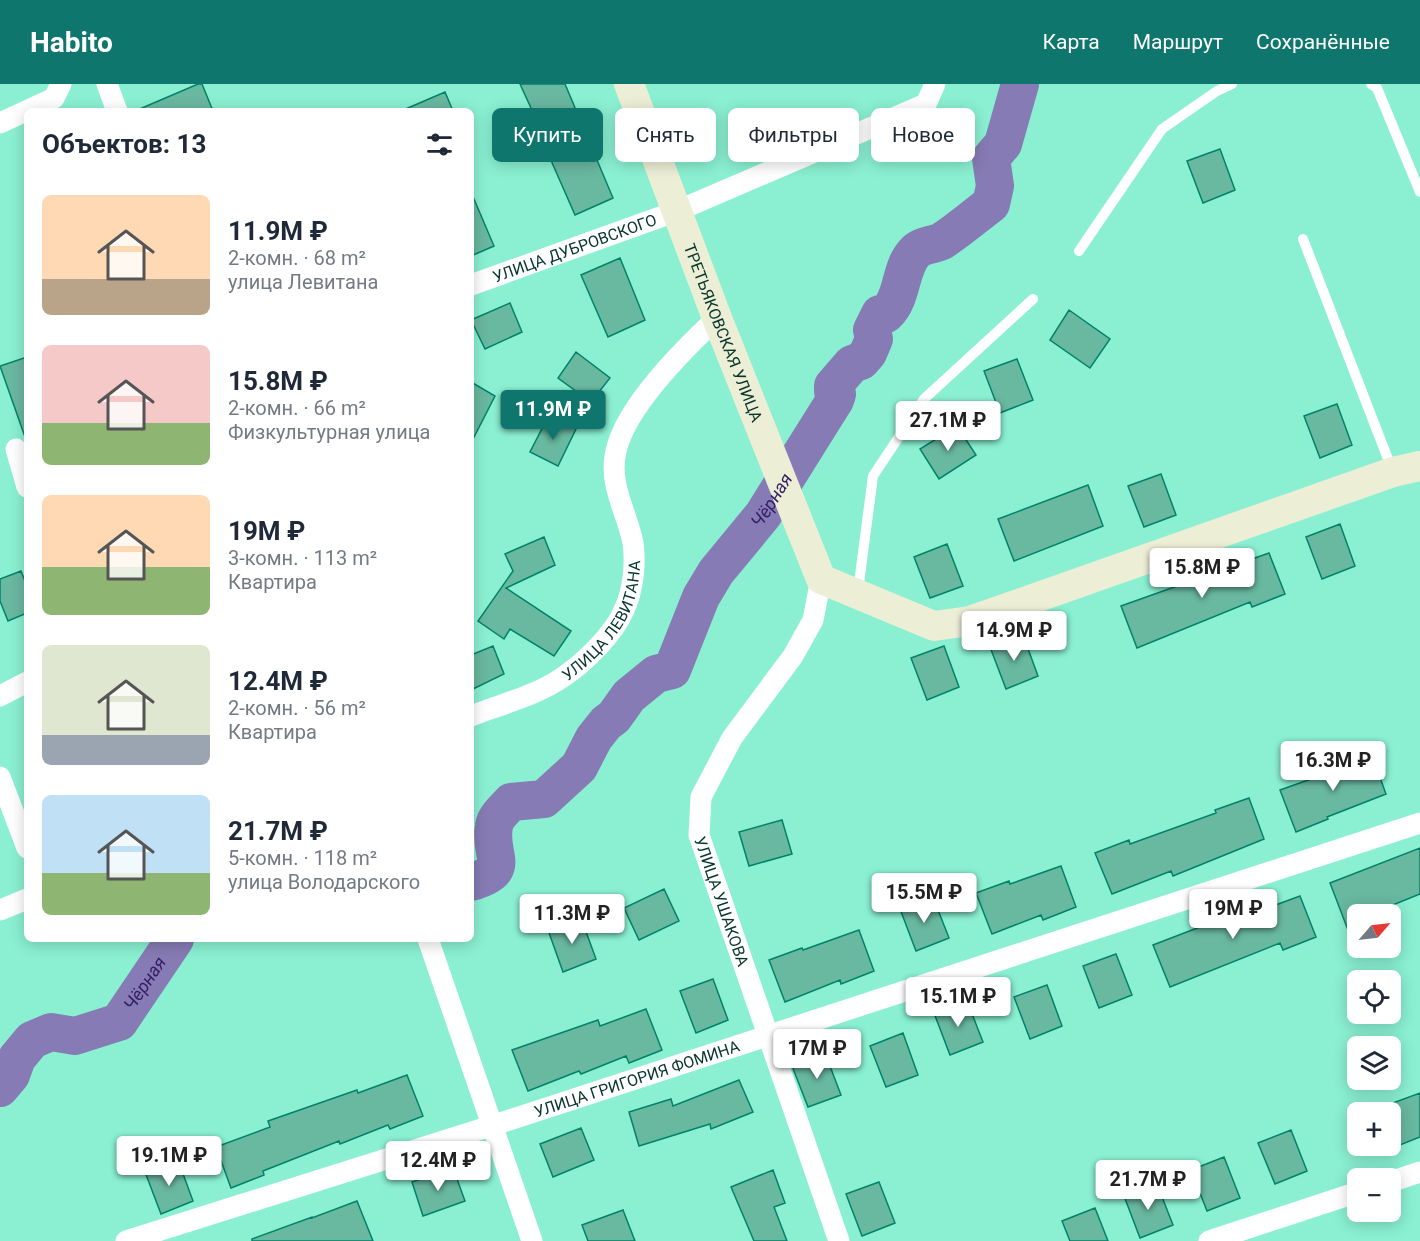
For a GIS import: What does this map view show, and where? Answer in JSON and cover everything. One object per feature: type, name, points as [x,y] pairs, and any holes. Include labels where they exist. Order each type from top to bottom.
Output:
[{"type":"street","points":[[32,108],[54,98],[61,84]]},
{"type":"street","points":[[107,84],[116,108]]},
{"type":"street","name":"ТРЕТЬЯКОВСКАЯ УЛИЦА","points":[[629,84],[717,318],[816,568]]},
{"type":"street","name":"УЛИЦА ДУБРОВСКОГО","points":[[474,284],[677,211],[926,104],[935,84]]},
{"type":"street","points":[[0,123],[24,112]]},
{"type":"street","name":"УЛИЦА ЛЕВИТАНА","points":[[474,716],[532,694],[563,677],[608,636],[624,611],[631,586],[635,555],[630,528],[618,496],[613,471],[616,449],[629,422],[651,388],[717,318]]},
{"type":"street","points":[[14,450],[24,478]]},
{"type":"street","points":[[816,568],[858,595],[934,626],[970,621],[1406,469]]},
{"type":"street","name":"УЛИЦА УШАКОВА","points":[[816,568],[813,620],[793,656],[732,738],[701,797],[699,835],[839,1241]]},
{"type":"street","points":[[0,696],[24,684]]},
{"type":"street","points":[[0,777],[24,840]]},
{"type":"street","name":"УЛИЦА ГРИГОРИЯ ФОМИНА","points":[[126,1241],[165,1235],[491,1126],[1420,823]]},
{"type":"street","points":[[0,910],[24,900]]},
{"type":"street","points":[[429,942],[532,1241]]},
{"type":"street","points":[[1401,1178],[1420,1172]]},
{"type":"street","points":[[1209,1241],[1347,1196]]},
{"type":"lane","points":[[1079,251],[1162,129],[1217,91],[1232,84]]},
{"type":"lane","points":[[1371,84],[1377,88],[1420,192]]},
{"type":"lane","points":[[1304,238],[1406,469]]},
{"type":"lane","points":[[858,595],[873,476],[924,399],[1033,299]]},
{"type":"building","points":[[202,84],[212,108],[142,108]]},
{"type":"building","points":[[520,84],[565,84],[575,108],[531,108]]},
{"type":"building","points":[[445,92],[452,108],[408,108]]},
{"type":"building","points":[[1220,149],[1235,190],[1203,203],[1187,161]]},
{"type":"building","points":[[552,162],[598,162],[613,198],[575,215]]},
{"type":"building","points":[[474,199],[494,246],[474,255]]},
{"type":"building","points":[[620,258],[645,320],[608,337],[581,275]]},
{"type":"building","points":[[510,303],[522,332],[485,349],[474,326],[474,319]]},
{"type":"building","points":[[1069,310],[1110,339],[1090,368],[1050,340]]},
{"type":"building","points":[[576,352],[610,378],[591,402],[558,378]]},
{"type":"building","points":[[24,358],[24,434],[0,366]]},
{"type":"building","points":[[1017,359],[1033,400],[1000,413],[984,371]]},
{"type":"building","points":[[474,384],[495,396],[474,437]]},
{"type":"building","points":[[1337,404],[1352,445],[1320,458],[1304,416]]},
{"type":"building","points":[[549,415],[576,429],[558,466],[530,452]]},
{"type":"building","points":[[957,426],[976,455],[939,479],[920,449]]},
{"type":"building","points":[[1161,474],[1176,515],[1144,527],[1128,486]]},
{"type":"building","points":[[1088,485],[1103,526],[1014,561],[998,519]]},
{"type":"building","points":[[1340,524],[1355,566],[1322,579],[1306,537]]},
{"type":"building","points":[[544,537],[555,565],[506,588],[571,631],[554,656],[510,629],[504,639],[478,621],[513,571],[505,554]]},
{"type":"building","points":[[947,544],[963,586],[930,598],[914,557]]},
{"type":"building","points":[[1269,553],[1285,594],[1252,607],[1250,602],[1137,648],[1121,606],[1180,585],[1179,582],[1212,570],[1213,573]]},
{"type":"building","points":[[21,571],[24,578],[24,614],[8,621],[0,601],[0,579]]},
{"type":"building","points":[[1023,635],[1038,676],[1006,689],[990,647]]},
{"type":"building","points":[[493,646],[504,674],[474,689],[474,654]]},
{"type":"building","points":[[944,646],[959,687],[927,700],[911,658]]},
{"type":"building","points":[[1371,753],[1386,794],[1296,832],[1280,790],[1339,769],[1337,765]]},
{"type":"building","points":[[1249,798],[1264,839],[1173,876],[1171,871],[1112,894],[1095,853],[1129,840],[1130,844],[1216,813],[1215,810]]},
{"type":"building","points":[[782,820],[792,854],[749,866],[739,832]]},
{"type":"building","points":[[1420,848],[1420,894],[1395,904],[1347,904],[1347,927],[1330,883]]},
{"type":"building","points":[[1061,866],[1076,907],[1043,920],[1041,915],[992,934],[976,893]]},
{"type":"building","points":[[664,889],[679,921],[639,940],[624,908]]},
{"type":"building","points":[[1300,896],[1316,937],[1283,950],[1280,943],[1170,987],[1153,945],[1244,910],[1246,916]]},
{"type":"building","points":[[933,897],[949,938],[916,951],[900,909]]},
{"type":"building","points":[[581,918],[596,959],[563,972],[548,930]]},
{"type":"building","points":[[859,930],[874,971],[841,984],[840,980],[785,1002],[769,960]]},
{"type":"building","points":[[1116,954],[1132,995],[1099,1008],[1083,966]]},
{"type":"building","points":[[713,979],[728,1020],[696,1033],[680,991]]},
{"type":"building","points":[[1047,985],[1062,1026],[1030,1039],[1014,997]]},
{"type":"building","points":[[967,1001],[983,1042],[950,1055],[934,1013]]},
{"type":"building","points":[[646,1009],[662,1050],[629,1063],[626,1056],[581,1074],[579,1071],[528,1091],[512,1050],[598,1020],[600,1026]]},
{"type":"building","points":[[903,1033],[918,1075],[886,1087],[870,1046]]},
{"type":"building","points":[[825,1053],[841,1095],[808,1107],[792,1066]]},
{"type":"building","points":[[407,1075],[423,1116],[390,1129],[388,1125],[340,1144],[339,1141],[263,1171],[264,1175],[231,1188],[216,1147],[270,1127],[268,1121]]},
{"type":"building","points":[[739,1080],[753,1112],[711,1129],[710,1124],[639,1146],[629,1112],[671,1099],[673,1106]]},
{"type":"building","points":[[1420,1093],[1420,1137],[1401,1145],[1401,1102],[1395,1102]]},
{"type":"building","points":[[581,1128],[594,1160],[553,1177],[540,1144]]},
{"type":"building","points":[[1291,1130],[1307,1171],[1275,1184],[1258,1143]]},
{"type":"building","points":[[1224,1157],[1240,1198],[1207,1211],[1191,1170]]},
{"type":"building","points":[[178,1160],[193,1201],[161,1214],[145,1172]]},
{"type":"building","points":[[453,1168],[465,1201],[423,1216],[412,1182]]},
{"type":"building","points":[[773,1170],[785,1203],[774,1207],[787,1241],[754,1241],[731,1187]]},
{"type":"building","points":[[879,1182],[895,1223],[862,1236],[846,1194]]},
{"type":"building","points":[[1157,1184],[1173,1225],[1140,1238],[1124,1196]]},
{"type":"building","points":[[357,1201],[373,1241],[252,1241],[252,1239]]},
{"type":"building","points":[[1095,1208],[1108,1241],[1070,1241],[1062,1221]]},
{"type":"building","points":[[623,1210],[635,1241],[588,1241],[582,1225]]},
{"type":"waterway","name":"Чёрная","points":[[474,881],[492,873],[496,867],[493,837],[495,823],[511,802],[544,799],[579,767],[594,738],[614,717],[629,696],[656,674],[672,670],[701,597],[716,572],[763,515],[835,400],[837,394],[833,391],[833,386],[852,364],[861,361],[868,353],[874,339],[872,330],[880,314],[886,314],[892,307],[911,258],[919,249],[942,241],[991,204],[995,186],[991,158],[1003,144],[1020,84]]},
{"type":"waterway","name":"Чёрная","points":[[0,1088],[11,1075],[17,1058],[32,1040],[51,1032],[75,1036],[119,1022],[173,942]]}]
